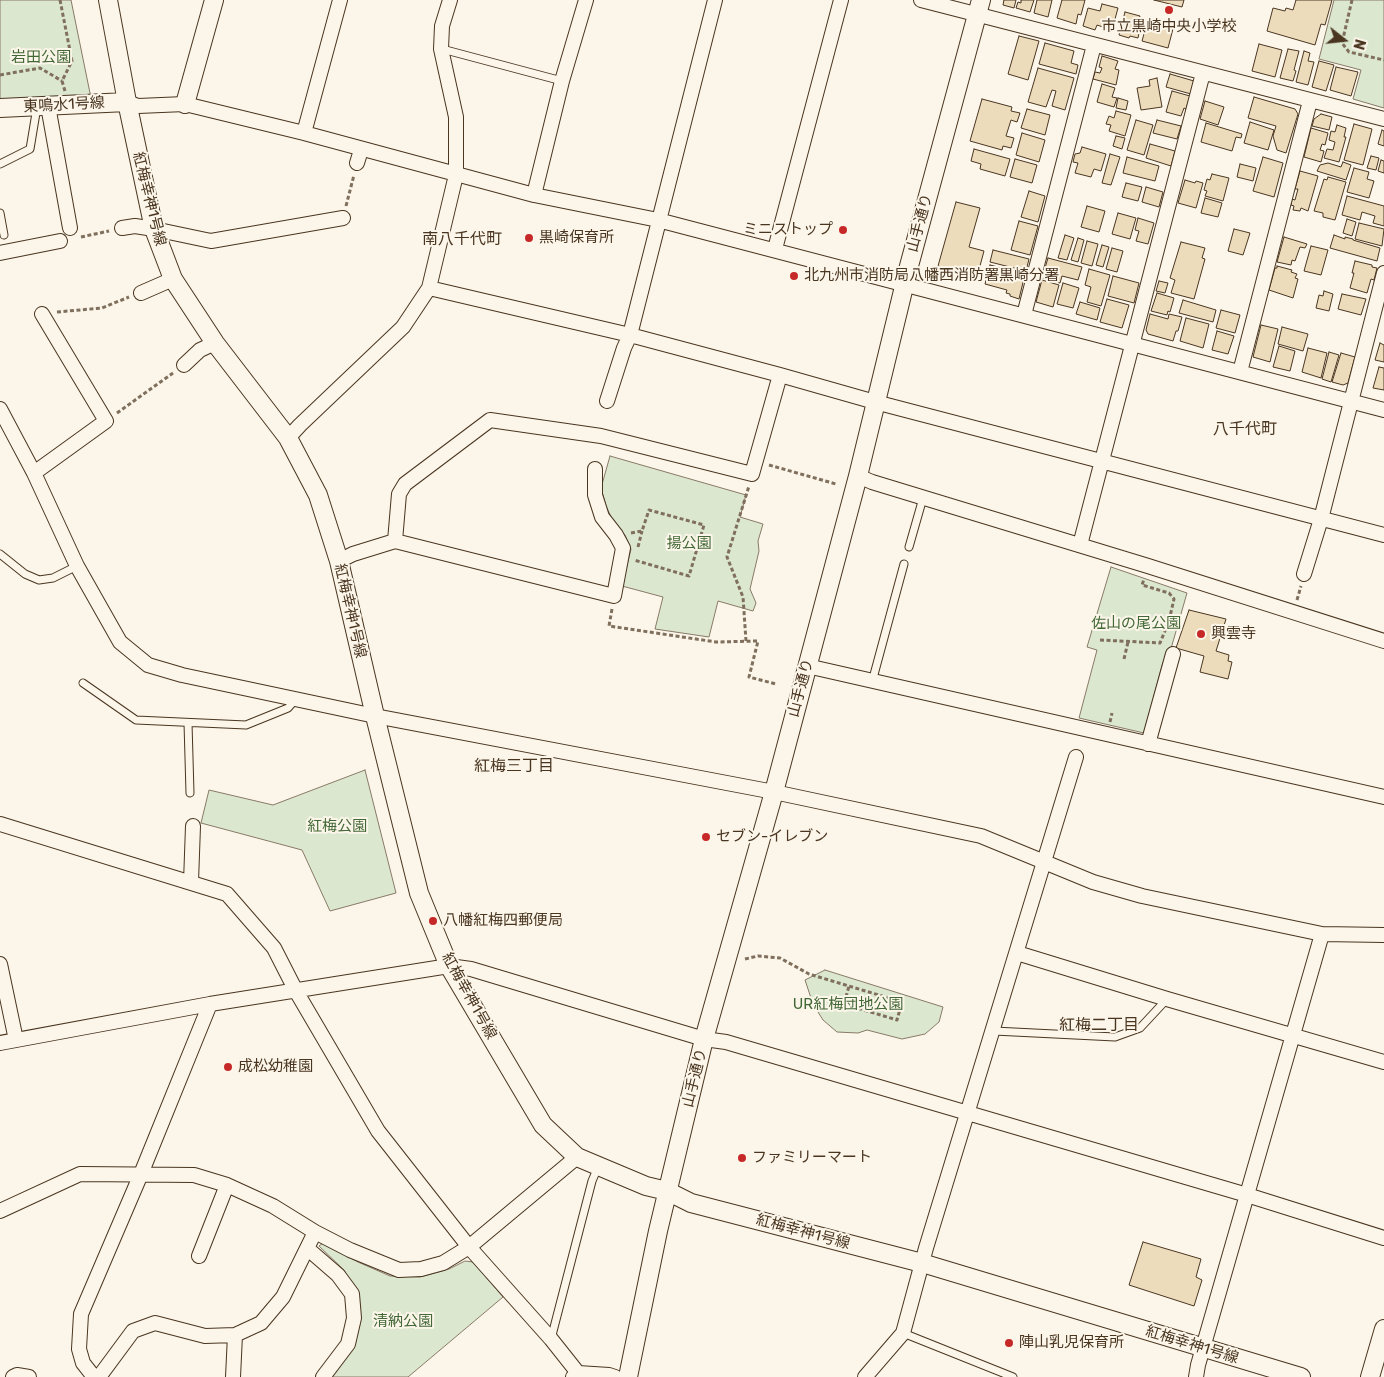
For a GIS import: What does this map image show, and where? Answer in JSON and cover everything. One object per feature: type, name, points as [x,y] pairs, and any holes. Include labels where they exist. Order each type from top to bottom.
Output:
[{"type":"street","name":"紅梅幸神1号線","points":[[108,0],[154,229],[173,279],[215,342],[288,438],[318,495],[339,561],[419,893],[449,966],[543,1125],[577,1157],[646,1186],[667,1191],[691,1203],[922,1263],[1301,1377]]},
{"type":"street","points":[[185,104],[214,0]]},
{"type":"street","points":[[304,133],[340,0]]},
{"type":"street","points":[[288,438],[403,327],[430,288],[456,175],[456,116],[442,49],[442,26],[450,0]]},
{"type":"street","points":[[534,194],[562,82],[586,0]]},
{"type":"street","points":[[608,401],[624,348],[630,335],[715,0]]},
{"type":"street","points":[[776,250],[841,0]]},
{"type":"street","points":[[922,0],[978,7],[992,17],[1384,119]]},
{"type":"street","name":"山手通り","points":[[628,1377],[667,1191],[704,1039],[774,792],[858,476],[904,285],[978,7]]},
{"type":"street","points":[[1024,315],[1094,45]]},
{"type":"street","points":[[1080,545],[1203,73]]},
{"type":"street","points":[[1240,372],[1310,101]]},
{"type":"street","points":[[127,102],[138,106],[185,104],[304,133],[359,156],[456,175],[534,194],[658,220],[1384,410]]},
{"type":"street","name":"東鳴水1号線","points":[[0,108],[127,102]]},
{"type":"street","points":[[43,107],[70,228]]},
{"type":"street","points":[[122,228],[135,226],[211,241],[342,218]]},
{"type":"street","points":[[0,253],[60,241]]},
{"type":"street","points":[[1304,574],[1321,519],[1384,273]]},
{"type":"street","points":[[141,293],[173,279]]},
{"type":"street","points":[[430,288],[630,335],[875,402],[1384,535]]},
{"type":"street","points":[[34,473],[106,421],[42,314]]},
{"type":"street","points":[[184,365],[200,350],[215,342]]},
{"type":"street","points":[[395,541],[399,494],[405,484],[490,420],[602,436],[754,467],[780,375]]},
{"type":"street","points":[[0,409],[34,473],[78,566],[120,642],[148,665],[182,676],[375,716],[774,792],[981,836],[1093,882],[1142,896],[1322,934],[1384,935]]},
{"type":"street","points":[[339,561],[353,554],[395,541],[614,596],[623,548],[602,517],[596,495],[595,469]]},
{"type":"street","points":[[858,476],[872,482],[1080,545],[1384,641]]},
{"type":"street","points":[[1148,744],[1173,654]]},
{"type":"street","points":[[807,666],[1384,798]]},
{"type":"street","points":[[865,1377],[903,1333],[922,1263],[1076,757]]},
{"type":"street","points":[[0,824],[227,894],[274,948],[296,991],[378,1131],[469,1247],[551,1339],[575,1375],[609,1375],[616,1377]]},
{"type":"street","points":[[191,882],[193,826]]},
{"type":"street","points":[[1196,1377],[1322,934]]},
{"type":"street","points":[[1017,953],[1384,1062]]},
{"type":"street","points":[[0,964],[16,1040]]},
{"type":"street","points":[[0,1044],[210,1004],[449,966],[471,969],[704,1039],[726,1042],[1384,1238]]},
{"type":"street","points":[[94,1377],[83,1363],[79,1348],[81,1314],[141,1174],[210,1004]]},
{"type":"street","points":[[0,1211],[80,1174],[194,1175],[227,1185],[273,1206],[315,1232],[350,1250],[399,1270],[421,1269],[443,1264],[469,1247],[577,1157]]},
{"type":"street","points":[[199,1256],[227,1185]]},
{"type":"street","points":[[100,1377],[133,1331],[155,1323],[205,1336],[235,1335],[261,1323],[283,1298],[315,1232]]},
{"type":"street","points":[[308,1249],[338,1275],[352,1294],[354,1318],[348,1344],[323,1377]]},
{"type":"street","points":[[1370,1377],[1384,1330]]},
{"type":"street","points":[[233,1377],[235,1335]]},
{"type":"street","points":[[13,1377],[17,1375],[29,1377]]},
{"type":"lane","points":[[442,49],[562,82]]},
{"type":"lane","points":[[0,164],[30,149],[43,107]]},
{"type":"lane","points":[[0,213],[4,235]]},
{"type":"lane","points":[[909,547],[924,498]]},
{"type":"lane","points":[[0,554],[25,574],[39,580],[53,578],[78,566]]},
{"type":"lane","points":[[872,682],[904,564]]},
{"type":"lane","points":[[83,683],[136,720],[246,725],[288,708],[297,699]]},
{"type":"lane","points":[[188,723],[190,793]]},
{"type":"lane","points":[[994,1031],[1115,1037],[1140,1028],[1167,999]]},
{"type":"lane","points":[[551,1339],[592,1181],[598,1167]]},
{"type":"lane","points":[[903,1333],[1013,1377]]},
{"type":"path","points":[[60,0],[72,60],[62,81],[68,106]]},
{"type":"path","points":[[1352,0],[1342,43],[1349,52],[1384,60]]},
{"type":"path","points":[[0,75],[40,68],[62,81]]},
{"type":"path","points":[[342,218],[359,156]]},
{"type":"path","points":[[60,241],[122,228]]},
{"type":"path","points":[[42,314],[102,308],[141,293]]},
{"type":"path","points":[[106,421],[184,365]]},
{"type":"path","points":[[746,642],[743,597],[727,557],[754,467],[836,484]]},
{"type":"path","points":[[649,510],[704,524],[689,576],[634,560],[642,531],[649,510]]},
{"type":"path","points":[[616,535],[642,531]]},
{"type":"path","points":[[1294,612],[1304,574]]},
{"type":"path","points":[[1100,640],[1160,643],[1169,621],[1174,599],[1169,593],[1160,589],[1142,585]]},
{"type":"path","points":[[614,596],[609,626],[716,642],[758,641],[749,677],[776,684]]},
{"type":"path","points":[[1124,659],[1128,642]]},
{"type":"path","points":[[745,959],[758,956],[780,958],[809,974],[849,986],[902,1002],[896,1020],[844,1004],[849,986]]},
{"type":"green space","name":"岩田公園","points":[[0,0],[71,0],[91,98],[0,101]]},
{"type":"green space","points":[[1334,0],[1384,0],[1384,108],[1353,99],[1361,70],[1319,59]]},
{"type":"green space","name":"揚公園","points":[[610,456],[746,495],[740,517],[763,524],[758,541],[759,551],[750,589],[756,603],[753,611],[718,601],[709,637],[655,629],[663,597],[622,586],[631,549],[625,535],[614,523],[606,506],[601,488]]},
{"type":"green space","name":"佐山の尾公園","points":[[1111,567],[1187,593],[1168,659],[1163,662],[1144,733],[1079,718],[1097,650],[1087,647]]},
{"type":"green space","name":"紅梅公園","points":[[365,770],[396,893],[330,911],[302,850],[201,823],[209,790],[273,805]]},
{"type":"green space","name":"UR紅梅団地公園","points":[[825,970],[943,1007],[939,1022],[925,1034],[902,1039],[867,1030],[858,1033],[837,1032],[823,1020],[813,1004],[805,980]]},
{"type":"green space","name":"清納公園","points":[[323,1243],[358,1262],[390,1276],[420,1277],[449,1269],[465,1261],[473,1262],[503,1297],[408,1377],[331,1377],[357,1292],[344,1270],[319,1246]]},
{"type":"building","points":[[1004,0],[1016,0],[1014,8],[1003,5]]},
{"type":"building","points":[[1021,0],[1034,0],[1030,12],[1016,8],[1018,2],[1021,3]]},
{"type":"building","points":[[1037,0],[1052,0],[1048,17],[1034,13]]},
{"type":"building","points":[[1062,0],[1085,0],[1081,15],[1078,14],[1076,24],[1057,18]]},
{"type":"building","points":[[1154,0],[1184,0],[1182,7]]},
{"type":"building","points":[[1296,0],[1332,0],[1325,25],[1321,24],[1315,45],[1267,31],[1273,8],[1285,11],[1286,8],[1293,10]]},
{"type":"building","points":[[1102,4],[1118,8],[1112,30],[1097,25],[1095,30],[1083,26],[1088,8],[1100,11]]},
{"type":"building","points":[[1125,12],[1140,16],[1138,23],[1141,24],[1138,38],[1119,35]]},
{"type":"building","points":[[1152,19],[1174,25],[1168,48],[1142,41],[1148,20],[1151,21]]},
{"type":"building","points":[[1019,36],[1039,41],[1028,80],[1008,74]]},
{"type":"building","points":[[1045,43],[1074,51],[1071,63],[1078,65],[1076,74],[1039,64]]},
{"type":"building","points":[[1259,44],[1282,50],[1275,77],[1252,71]]},
{"type":"building","points":[[1288,49],[1299,51],[1293,81],[1280,78]]},
{"type":"building","points":[[1304,51],[1310,53],[1308,61],[1314,62],[1308,85],[1296,82]]},
{"type":"building","points":[[1102,56],[1118,61],[1115,69],[1119,70],[1116,85],[1093,79],[1095,72],[1100,73],[1102,68],[1099,67]]},
{"type":"building","points":[[1319,61],[1334,65],[1326,91],[1312,87]]},
{"type":"building","points":[[1336,67],[1358,72],[1351,96],[1330,90]]},
{"type":"building","points":[[1038,68],[1074,78],[1065,110],[1052,106],[1056,91],[1052,90],[1046,107],[1028,102]]},
{"type":"building","points":[[1170,74],[1194,81],[1191,94],[1166,87]]},
{"type":"building","points":[[1157,78],[1162,107],[1141,110],[1137,88],[1150,86],[1149,80]]},
{"type":"building","points":[[1102,84],[1115,88],[1112,97],[1117,98],[1114,107],[1097,102]]},
{"type":"building","points":[[1172,91],[1190,96],[1186,109],[1184,108],[1181,116],[1166,112]]},
{"type":"building","points":[[1254,97],[1295,109],[1298,114],[1286,153],[1277,150],[1273,136],[1276,126],[1248,118]]},
{"type":"building","points":[[1118,98],[1128,101],[1126,110],[1116,108]]},
{"type":"building","points":[[982,99],[1012,107],[1011,111],[1020,113],[1017,122],[1011,120],[1006,136],[1014,138],[1011,148],[1003,146],[1002,150],[970,141]]},
{"type":"building","points":[[1205,101],[1224,107],[1218,125],[1200,119]]},
{"type":"building","points":[[1027,109],[1050,115],[1045,135],[1021,128]]},
{"type":"building","points":[[1116,111],[1131,115],[1125,136],[1109,131],[1111,125],[1106,124],[1109,116],[1114,118]]},
{"type":"building","points":[[1321,114],[1332,117],[1329,130],[1312,126],[1314,119]]},
{"type":"building","points":[[1136,120],[1153,125],[1144,155],[1127,150]]},
{"type":"building","points":[[1157,120],[1181,126],[1177,139],[1153,133]]},
{"type":"building","points":[[1250,122],[1274,130],[1268,150],[1244,143]]},
{"type":"building","points":[[1206,123],[1242,134],[1241,138],[1236,137],[1232,151],[1201,142]]},
{"type":"building","points":[[1354,124],[1372,129],[1363,165],[1344,160]]},
{"type":"building","points":[[1337,125],[1346,128],[1344,137],[1346,137],[1339,162],[1324,158],[1327,149],[1333,150],[1335,142],[1329,140],[1331,131],[1335,132]]},
{"type":"building","points":[[1311,128],[1328,133],[1325,145],[1322,144],[1320,150],[1324,151],[1321,162],[1304,157]]},
{"type":"building","points":[[1382,130],[1384,131],[1384,146],[1378,144]]},
{"type":"building","points":[[1022,133],[1045,140],[1039,162],[1016,155]]},
{"type":"building","points":[[1116,136],[1125,138],[1122,149],[1113,146]]},
{"type":"building","points":[[1150,144],[1175,151],[1171,166],[1146,158]]},
{"type":"building","points":[[1082,147],[1106,154],[1101,171],[1094,169],[1091,177],[1075,173],[1078,163],[1073,162],[1075,154],[1080,153]]},
{"type":"building","points":[[974,149],[1010,159],[1005,176],[980,169],[981,164],[971,161]]},
{"type":"building","points":[[1110,154],[1120,157],[1111,185],[1102,183]]},
{"type":"building","points":[[1371,156],[1379,158],[1376,170],[1367,168]]},
{"type":"building","points":[[1127,157],[1159,166],[1155,181],[1123,173]]},
{"type":"building","points":[[1263,157],[1283,163],[1274,197],[1253,191]]},
{"type":"building","points":[[1015,159],[1037,165],[1032,183],[1010,177]]},
{"type":"building","points":[[1381,160],[1384,161],[1384,173],[1378,171]]},
{"type":"building","points":[[1343,162],[1351,165],[1346,180],[1317,171],[1320,165],[1328,163],[1341,167]]},
{"type":"building","points":[[1240,164],[1256,168],[1253,181],[1237,177]]},
{"type":"building","points":[[1354,168],[1369,172],[1367,179],[1374,181],[1369,198],[1347,192]]},
{"type":"building","points":[[1300,171],[1318,176],[1308,211],[1301,208],[1300,211],[1293,210],[1294,206],[1291,205],[1292,199],[1295,200],[1298,189],[1295,189]]},
{"type":"building","points":[[1212,174],[1229,178],[1223,201],[1205,196],[1207,191],[1204,190],[1207,179],[1210,180]]},
{"type":"building","points":[[1328,177],[1346,182],[1335,220],[1323,217],[1323,213],[1314,211],[1324,179],[1327,180]]},
{"type":"building","points":[[1185,180],[1203,183],[1196,208],[1178,203]]},
{"type":"building","points":[[1126,183],[1142,187],[1138,201],[1122,197]]},
{"type":"building","points":[[1146,187],[1163,192],[1159,207],[1142,202]]},
{"type":"building","points":[[1029,191],[1045,196],[1038,222],[1021,217]]},
{"type":"building","points":[[1347,196],[1384,206],[1384,226],[1373,223],[1375,216],[1362,212],[1360,220],[1342,215]]},
{"type":"building","points":[[1205,198],[1222,203],[1218,217],[1201,213]]},
{"type":"building","points":[[956,202],[980,208],[969,247],[984,251],[977,277],[938,266]]},
{"type":"building","points":[[1087,206],[1105,211],[1099,232],[1081,227]]},
{"type":"building","points":[[1118,213],[1136,218],[1130,239],[1112,234]]},
{"type":"building","points":[[1138,218],[1154,223],[1148,244],[1136,241],[1139,231],[1135,230]]},
{"type":"building","points":[[1347,219],[1356,222],[1352,236],[1343,233]]},
{"type":"building","points":[[1019,221],[1038,226],[1030,255],[1011,250]]},
{"type":"building","points":[[1359,223],[1384,229],[1382,246],[1355,239]]},
{"type":"building","points":[[1234,229],[1250,233],[1243,255],[1228,251]]},
{"type":"building","points":[[1065,235],[1074,238],[1067,260],[1058,258]]},
{"type":"building","points":[[1334,235],[1380,248],[1377,261],[1330,248]]},
{"type":"building","points":[[1284,237],[1307,244],[1305,248],[1300,247],[1295,261],[1292,260],[1291,265],[1277,262]]},
{"type":"building","points":[[1078,238],[1084,240],[1078,262],[1071,260]]},
{"type":"building","points":[[1087,241],[1098,244],[1092,266],[1081,263]]},
{"type":"building","points":[[1181,242],[1205,248],[1202,258],[1205,259],[1194,299],[1171,293],[1175,280],[1170,278]]},
{"type":"building","points":[[1102,245],[1109,247],[1103,267],[1096,265]]},
{"type":"building","points":[[1311,246],[1328,250],[1321,275],[1304,271]]},
{"type":"building","points":[[1112,248],[1123,251],[1117,272],[1106,269]]},
{"type":"building","points":[[993,250],[1029,259],[1026,271],[990,262]]},
{"type":"building","points":[[1048,258],[1082,267],[1078,280],[1062,276],[1060,283],[1042,278]]},
{"type":"building","points":[[1355,261],[1377,268],[1374,280],[1371,279],[1367,293],[1350,288]]},
{"type":"building","points":[[990,265],[1025,274],[1019,299],[1006,293],[1007,290],[985,284]]},
{"type":"building","points":[[1277,266],[1292,270],[1291,272],[1297,274],[1295,278],[1298,279],[1293,298],[1269,290]]},
{"type":"building","points":[[1089,269],[1110,275],[1101,306],[1087,302],[1091,287],[1085,285]]},
{"type":"building","points":[[1113,276],[1139,283],[1134,303],[1108,296]]},
{"type":"building","points":[[1042,280],[1059,285],[1053,307],[1036,302]]},
{"type":"building","points":[[1159,281],[1168,283],[1165,293],[1156,291]]},
{"type":"building","points":[[1063,283],[1079,288],[1073,308],[1057,304]]},
{"type":"building","points":[[1324,291],[1333,294],[1329,311],[1316,308],[1319,295],[1323,296]]},
{"type":"building","points":[[1157,293],[1174,298],[1170,312],[1168,311],[1167,315],[1151,311]]},
{"type":"building","points":[[1342,294],[1366,299],[1361,315],[1338,309]]},
{"type":"building","points":[[1107,299],[1129,305],[1122,328],[1100,322]]},
{"type":"building","points":[[1183,300],[1216,310],[1213,322],[1179,313]]},
{"type":"building","points":[[1080,302],[1100,308],[1097,320],[1076,314]]},
{"type":"building","points":[[1221,310],[1240,315],[1235,333],[1216,328]]},
{"type":"building","points":[[1150,314],[1168,319],[1169,314],[1182,317],[1173,341],[1148,334],[1146,330]]},
{"type":"building","points":[[1186,318],[1209,324],[1203,348],[1180,341]]},
{"type":"building","points":[[1261,325],[1278,329],[1270,362],[1253,357]]},
{"type":"building","points":[[1282,327],[1308,334],[1303,351],[1278,344]]},
{"type":"building","points":[[1217,331],[1234,336],[1228,354],[1212,350]]},
{"type":"building","points":[[1380,343],[1384,345],[1384,362],[1375,360]]},
{"type":"building","points":[[1279,346],[1295,351],[1290,371],[1273,367]]},
{"type":"building","points":[[1308,348],[1327,353],[1321,378],[1302,372]]},
{"type":"building","points":[[1329,352],[1339,355],[1331,382],[1322,379]]},
{"type":"building","points":[[1341,353],[1355,357],[1348,383],[1343,385],[1332,382]]},
{"type":"building","points":[[1379,367],[1384,368],[1384,390],[1373,388]]},
{"type":"building","name":"興雲寺","points":[[1189,610],[1226,619],[1216,651],[1229,655],[1228,661],[1232,662],[1228,679],[1200,672],[1204,656],[1176,648]]},
{"type":"building","points":[[1143,1242],[1201,1259],[1196,1277],[1202,1280],[1194,1306],[1129,1285]]},
{"type":"place","name":"市立黒崎中央小学校","points":[[1169,10]]},
{"type":"place","name":"ミニストップ","points":[[843,230]]},
{"type":"place","name":"黒崎保育所","points":[[529,238]]},
{"type":"place","name":"北九州市消防局八幡西消防署黒崎分署","points":[[794,276]]},
{"type":"place","name":"興雲寺","points":[[1201,634]]},
{"type":"place","name":"セブン-イレブン","points":[[706,837]]},
{"type":"place","name":"八幡紅梅四郵便局","points":[[433,921]]},
{"type":"place","name":"成松幼稚園","points":[[228,1067]]},
{"type":"place","name":"ファミリーマート","points":[[742,1158]]},
{"type":"place","name":"陣山乳児保育所","points":[[1009,1343]]},
{"type":"district","name":"南八千代町","points":[[462,239]]},
{"type":"district","name":"八千代町","points":[[1245,429]]},
{"type":"district","name":"紅梅三丁目","points":[[514,766]]},
{"type":"district","name":"紅梅二丁目","points":[[1099,1025]]}]
